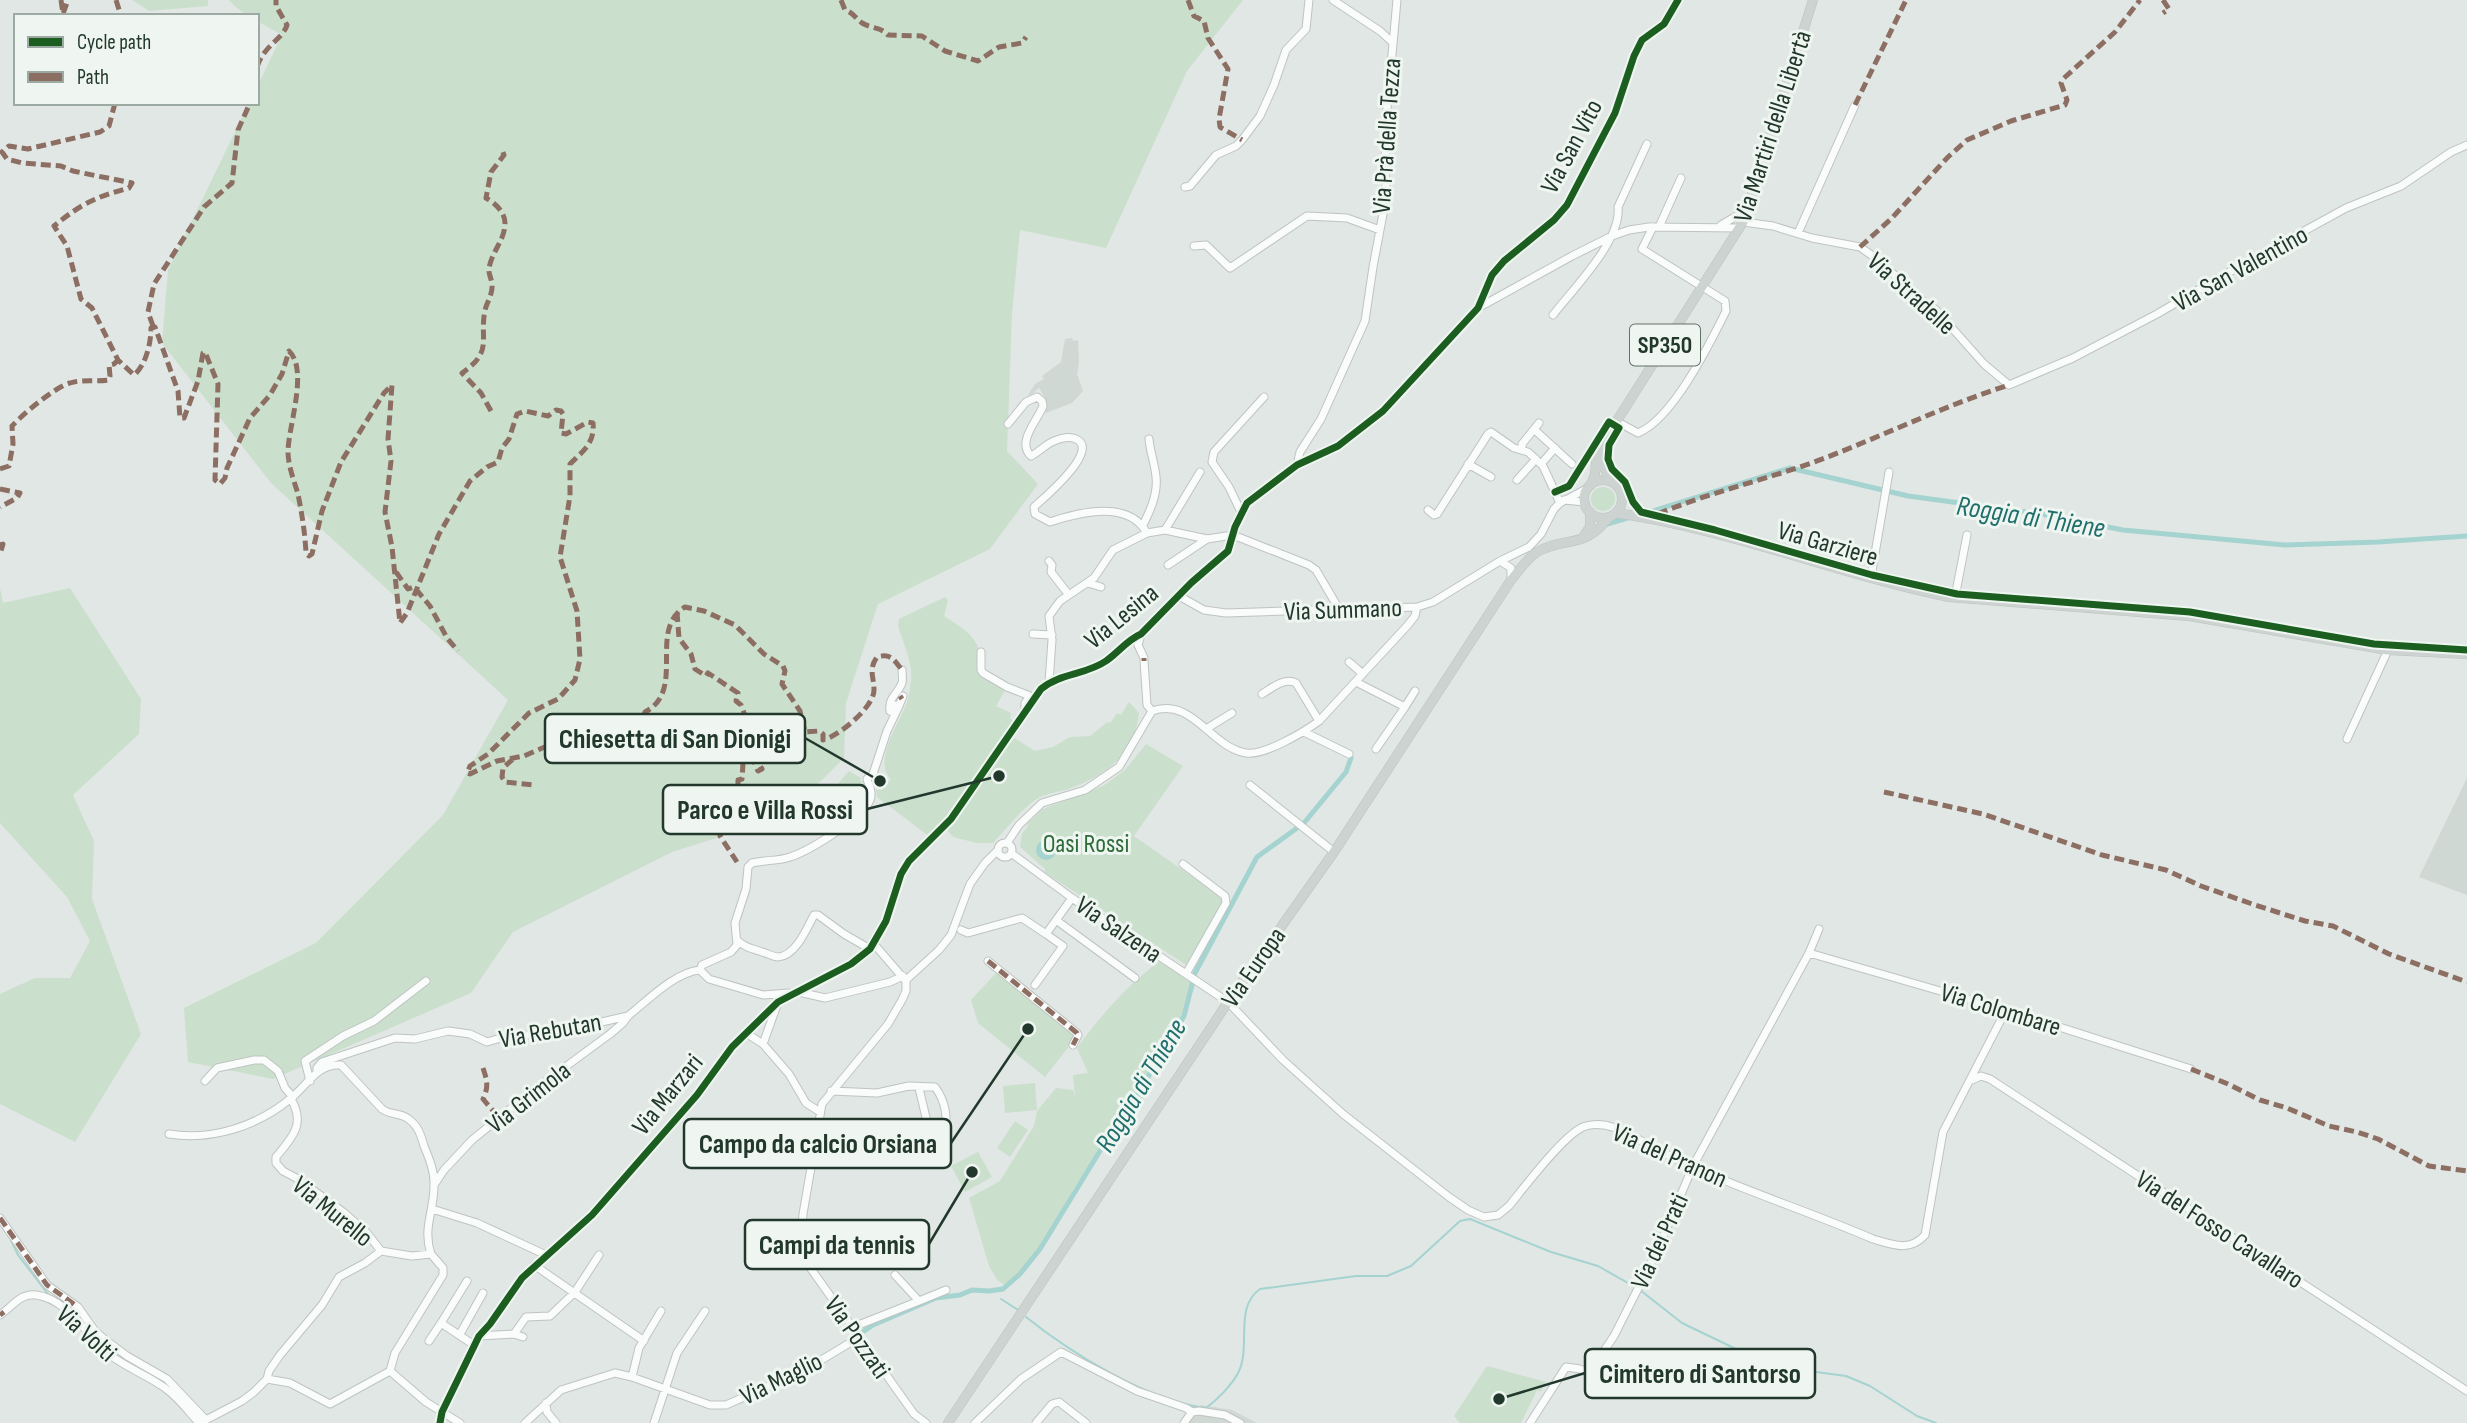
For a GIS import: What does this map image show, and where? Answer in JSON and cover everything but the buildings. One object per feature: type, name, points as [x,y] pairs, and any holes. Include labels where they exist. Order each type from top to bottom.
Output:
[{"type":"main road","name":"Via Martiri della Libertà","points":[[1590,487],[1595,474],[1597,452],[1741,225],[1813,0]]},
{"type":"main road","points":[[1603,442],[1603,466],[1619,488],[1622,500],[1634,515]]},
{"type":"main road","points":[[1590,487],[1602,480],[1614,484]]},
{"type":"main road","name":"SP350","points":[[1585,502],[1590,487]]},
{"type":"main road","points":[[1590,512],[1599,517],[1612,515],[1622,500]]},
{"type":"main road","points":[[1581,540],[1590,526],[1590,512],[1585,502]]},
{"type":"main road","name":"Via Garziere","points":[[1612,515],[1634,515],[1714,532],[1914,589],[1955,597],[2189,616],[2388,650],[2467,654]]},
{"type":"main road","name":"Via Europa","points":[[950,1423],[1228,1002],[1334,852],[1511,580],[1534,554],[1595,534],[1612,515]]},
{"type":"street","points":[[1185,187],[1190,186],[1216,155],[1236,146],[1251,130],[1274,85],[1286,50],[1306,29],[1308,0]]},
{"type":"street","name":"Via Prà della Tezza","points":[[1334,0],[1388,36],[1392,42]]},
{"type":"street","name":"Via Prà della Tezza","points":[[1297,465],[1300,452],[1321,419],[1365,321],[1386,198],[1385,131],[1397,0]]},
{"type":"street","name":"Via San Vito","points":[[1241,512],[1256,496],[1297,465],[1338,446],[1383,411],[1478,308],[1492,275],[1504,261],[1554,220],[1567,205],[1615,113],[1642,40],[1664,24],[1678,0]]},
{"type":"street","points":[[1798,233],[1855,105]]},
{"type":"street","points":[[1553,315],[1612,236],[1619,217],[1618,207],[1647,144]]},
{"type":"street","name":"Via San Valentino","points":[[2009,385],[2073,358],[2157,314],[2292,237],[2366,199],[2383,195],[2401,186],[2451,152],[2467,145]]},
{"type":"street","points":[[1616,421],[1632,431],[1642,432],[1674,400],[1696,369],[1726,311],[1725,301],[1642,249],[1681,178]]},
{"type":"street","name":"Via Stradelle","points":[[1717,227],[1747,210]]},
{"type":"street","name":"Via Prà della Tezza","points":[[1194,246],[1206,245],[1230,268],[1307,216],[1347,218],[1380,230]]},
{"type":"street","name":"Via Stradelle","points":[[1478,308],[1612,236],[1629,230],[1656,227],[1773,226],[1812,238],[1860,247],[1936,310],[1984,364],[2009,385]]},
{"type":"street","points":[[1717,227],[1722,231],[1727,247]]},
{"type":"street","points":[[1008,424],[1026,402],[1037,397],[1043,406],[1026,440],[1028,454],[1031,456],[1052,441],[1061,439],[1073,438],[1082,443],[1081,456],[1058,485],[1034,506],[1035,514],[1042,520],[1050,522],[1095,510],[1123,514],[1145,529],[1165,530],[1207,539],[1233,535],[1309,565],[1316,570],[1339,608]]},
{"type":"street","points":[[1241,512],[1229,487],[1212,462],[1214,452],[1264,397]]},
{"type":"street","points":[[1521,450],[1522,444],[1539,423]]},
{"type":"street","points":[[1537,432],[1572,464]]},
{"type":"street","points":[[1428,510],[1434,515],[1437,514],[1489,433],[1514,448],[1528,452],[1538,461],[1550,477],[1562,502]]},
{"type":"street","points":[[700,970],[709,979],[763,995],[783,995],[810,986],[851,964],[872,946],[886,921],[901,874],[909,860],[951,819],[1041,689],[1049,682],[1052,635],[1049,616],[1060,601],[1094,578],[1113,550],[1145,529],[1156,481],[1149,439]]},
{"type":"street","points":[[1517,480],[1555,448]]},
{"type":"street","points":[[1468,464],[1491,477]]},
{"type":"street","points":[[1165,530],[1200,472]]},
{"type":"street","points":[[1871,577],[1889,472]]},
{"type":"street","points":[[1562,502],[1590,487]]},
{"type":"street","points":[[1562,502],[1585,502]]},
{"type":"street","name":"Via Summano","points":[[1179,596],[1189,603],[1214,612],[1418,607],[1448,593],[1534,543],[1562,502]]},
{"type":"street","name":"Via Lesina","points":[[1049,682],[1105,662],[1132,638],[1141,634],[1228,551],[1241,512]]},
{"type":"street","points":[[1955,597],[1967,536]]},
{"type":"street","points":[[1168,565],[1207,539]]},
{"type":"street","points":[[1049,561],[1052,565],[1051,572],[1069,595]]},
{"type":"street","points":[[1500,561],[1511,568],[1511,580]]},
{"type":"street","points":[[1088,583],[1101,587]]},
{"type":"street","points":[[1000,854],[1001,844],[1007,843],[1019,825],[1042,803],[1085,790],[1119,767],[1152,711],[1160,709],[1188,713],[1229,747],[1247,754],[1256,753],[1304,732],[1319,721],[1356,682],[1407,626],[1418,607]]},
{"type":"street","points":[[1033,634],[1052,635]]},
{"type":"street","points":[[1141,634],[1138,642],[1144,660],[1147,705],[1152,711]]},
{"type":"street","points":[[2347,738],[2388,650]]},
{"type":"street","points":[[981,652],[983,673],[1030,696],[1025,703],[1025,714]]},
{"type":"street","points":[[1349,662],[1363,674]]},
{"type":"street","points":[[900,706],[897,705],[890,711],[888,706],[902,682],[902,670]]},
{"type":"street","points":[[1262,694],[1287,680],[1292,681],[1296,683],[1319,721]]},
{"type":"street","points":[[1356,682],[1405,707]]},
{"type":"street","points":[[1376,749],[1415,691]]},
{"type":"street","points":[[903,696],[887,731],[873,774],[867,779],[871,788],[871,799],[862,812],[850,823],[800,854],[752,863],[748,867],[746,889],[735,923],[737,940],[747,949],[759,950],[776,957],[786,954],[806,935],[814,915],[818,915],[844,934],[872,946],[904,978]]},
{"type":"street","points":[[1206,729],[1232,713]]},
{"type":"street","points":[[1304,732],[1349,754]]},
{"type":"street","points":[[1250,785],[1334,852]]},
{"type":"street","points":[[799,992],[825,998],[904,978],[939,950],[951,935],[970,884],[983,865],[1000,854],[1011,853],[1012,847],[1007,843]]},
{"type":"street","name":"Via Salzena","points":[[1011,853],[1072,898],[1228,1002]]},
{"type":"street","points":[[1183,864],[1225,896],[1226,903],[1188,975]]},
{"type":"street","points":[[1046,934],[1072,898]]},
{"type":"street","points":[[961,930],[968,933],[1021,918],[1063,946],[1035,985]]},
{"type":"street","points":[[1056,920],[1135,978]]},
{"type":"street","name":"Via dei Prati","points":[[1530,1423],[1566,1367],[1589,1373],[1614,1336],[1657,1251],[1693,1167],[1810,953],[1819,929]]},
{"type":"street","name":"Via Grimola","points":[[435,1185],[444,1170],[472,1140],[624,1023],[628,1016],[674,979],[700,970],[702,965],[718,956],[731,953],[737,940]]},
{"type":"street","name":"Via Colombare","points":[[1810,953],[2006,1010],[2191,1069]]},
{"type":"street","points":[[988,961],[1077,1033],[1073,1045]]},
{"type":"street","name":"Via Pozzati","points":[[904,978],[906,991],[888,1024],[822,1104],[803,1214],[801,1242],[809,1266],[851,1328],[914,1414],[926,1423]]},
{"type":"street","points":[[310,1081],[305,1061],[343,1036],[374,1021],[426,981]]},
{"type":"street","name":"Via Marzari","points":[[440,1423],[442,1412],[479,1336],[522,1278],[592,1215],[697,1095],[732,1047],[778,1002],[810,986]]},
{"type":"street","points":[[763,1045],[778,1002]]},
{"type":"street","name":"Via del Pranon","points":[[1228,1002],[1283,1060],[1343,1114],[1449,1197],[1468,1210],[1485,1217],[1499,1215],[1569,1137],[1585,1126],[1609,1125],[1693,1167],[1874,1239],[1909,1247],[1925,1235],[1943,1132],[1972,1080]]},
{"type":"street","points":[[1972,1080],[2006,1010]]},
{"type":"street","name":"Via Rebutan","points":[[317,1070],[322,1062],[395,1038],[415,1039],[448,1031],[470,1034],[487,1042],[508,1036],[548,1034],[628,1016]]},
{"type":"street","points":[[746,1033],[763,1045],[789,1074],[806,1103],[820,1112]]},
{"type":"street","points":[[205,1081],[217,1068],[264,1060],[278,1071],[292,1098]]},
{"type":"street","points":[[169,1133],[195,1136],[229,1131],[265,1116],[292,1098],[310,1081],[317,1070],[341,1065],[382,1109],[407,1118],[419,1131],[433,1170],[435,1185],[432,1209],[427,1222],[427,1242],[431,1254],[443,1268],[443,1275],[395,1353],[390,1371],[330,1404],[290,1383],[267,1379]]},
{"type":"street","name":"Via del Fosso Cavallaro","points":[[1972,1080],[1981,1076],[1990,1079],[2467,1391]]},
{"type":"street","points":[[831,1091],[877,1093],[909,1086],[931,1086],[940,1093],[946,1121],[945,1129],[941,1133],[935,1133],[928,1126],[919,1088]]},
{"type":"street","name":"Via Murello","points":[[292,1098],[298,1121],[286,1147],[276,1157],[276,1163],[283,1171],[343,1212],[367,1233],[382,1251],[412,1256],[431,1254]]},
{"type":"street","points":[[432,1209],[477,1223],[546,1255]]},
{"type":"street","name":"Via Volti","points":[[0,1218],[47,1285],[78,1307],[94,1331],[127,1356],[167,1379],[201,1422]]},
{"type":"street","points":[[201,1422],[242,1401],[267,1379],[279,1355],[322,1305],[340,1277],[382,1251]]},
{"type":"street","points":[[514,1334],[526,1317],[550,1316],[575,1292],[599,1255]]},
{"type":"street","points":[[534,1265],[644,1341]]},
{"type":"street","points":[[895,1275],[919,1301]]},
{"type":"street","points":[[429,1341],[467,1281]]},
{"type":"street","points":[[851,1328],[946,1290]]},
{"type":"street","points":[[460,1334],[483,1293]]},
{"type":"street","name":"Via Volti","points":[[2,1313],[28,1295],[38,1295],[56,1303],[73,1315],[96,1342],[122,1364],[173,1394],[201,1422]]},
{"type":"street","points":[[632,1377],[639,1348],[661,1311]]},
{"type":"street","points":[[654,1423],[677,1353],[705,1311]]},
{"type":"street","points":[[441,1322],[474,1345]]},
{"type":"street","points":[[479,1336],[514,1334],[523,1337]]},
{"type":"street","name":"Via Maglio","points":[[526,1423],[561,1390],[615,1373],[710,1405],[726,1405],[803,1371],[858,1338]]},
{"type":"street","points":[[975,1423],[1021,1379],[1060,1352],[1137,1391],[1192,1412],[1215,1413],[1240,1423]]},
{"type":"street","points":[[390,1371],[406,1386],[460,1423]]},
{"type":"street","points":[[1037,1423],[1052,1404],[1059,1402],[1086,1423]]},
{"type":"street","points":[[547,1403],[547,1412],[556,1423]]},
{"type":"street","points":[[1184,1423],[1192,1412]]},
{"type":"shaded area","points":[[1072,338],[1073,341],[1078,340],[1077,374],[1083,391],[1072,403],[1046,413],[1044,396],[1039,388],[1028,395],[1035,384],[1044,379],[1042,376],[1061,362],[1065,339]]},
{"type":"shaded area","points":[[2467,778],[2467,895],[2419,877]]},
{"type":"shaded area","points":[[1201,1405],[1232,1410],[1257,1423],[1187,1423]]},
{"type":"green space","points":[[132,0],[208,0],[208,6],[149,11]]},
{"type":"green space","points":[[229,0],[1243,0],[1187,71],[1106,248],[1020,230],[1012,314],[1007,451],[1038,484],[990,549],[878,604],[846,703],[844,758],[786,816],[672,852],[513,932],[471,993],[273,1079],[188,1062],[184,1008],[316,943],[443,815],[508,700],[271,483],[162,343],[168,270],[248,105],[259,105],[259,83],[282,35],[259,22],[259,14],[246,14]]},
{"type":"green space","points":[[1603,487],[1612,490],[1615,499],[1612,508],[1603,511],[1594,508],[1591,499],[1594,490]]},
{"type":"green space","points":[[0,588],[3,603],[70,588],[141,699],[139,734],[73,795],[94,841],[92,899],[141,1034],[75,1142],[0,1104],[0,994],[35,978],[70,978],[90,941],[67,897],[0,823]]},
{"type":"green space","points":[[945,597],[948,600],[944,616],[972,637],[979,650],[981,670],[1007,687],[996,706],[1011,713],[1010,719],[1019,722],[951,819],[930,837],[877,797],[876,789],[882,790],[891,779],[884,763],[886,752],[907,702],[911,680],[909,660],[898,626],[899,619]]},
{"type":"green space","points":[[1129,702],[1139,713],[1132,740],[1117,761],[1107,769],[1084,783],[1035,800],[993,843],[977,843],[953,837],[948,831],[953,818],[1013,737],[1035,751],[1053,747],[1070,737],[1090,736],[1111,722],[1117,713],[1121,715]]},
{"type":"green space","name":"Oasi Rossi","points":[[1146,744],[1183,766],[1134,836],[1224,899],[1186,965],[1044,872],[1045,869],[1020,847],[1027,824],[1043,809],[1103,786],[1125,770]]},
{"type":"green space","points":[[849,771],[861,778],[870,790],[869,799],[840,828],[815,810]]},
{"type":"green space","points":[[1160,961],[1195,986],[1181,1020],[1168,1024],[1147,1091],[1134,1114],[1119,1120],[1072,1191],[1073,1197],[1051,1226],[1046,1238],[1006,1286],[997,1280],[989,1266],[969,1198],[1000,1181],[1034,1126],[1037,1111],[1056,1088],[1073,1090],[1075,1097],[1073,1075],[1088,1073],[1077,1048],[1115,1001]]},
{"type":"green space","points":[[997,972],[1078,1035],[1045,1077],[978,1023],[971,1000]]},
{"type":"green space","points":[[1035,1083],[1037,1110],[1005,1113],[1003,1086]]},
{"type":"green space","points":[[1015,1121],[1028,1130],[1010,1157],[997,1148]]},
{"type":"green space","points":[[978,1152],[992,1177],[965,1192],[951,1166]]},
{"type":"green space","points":[[1487,1366],[1546,1382],[1541,1392],[1537,1390],[1521,1423],[1460,1423],[1454,1416]]},
{"type":"water","points":[[1046,840],[1053,843],[1056,850],[1053,857],[1046,860],[1039,857],[1036,850],[1039,843]]},
{"type":"waterway","name":"Roggia di Thiene","points":[[1640,515],[1790,468],[1908,496],[2042,514],[2123,530],[2285,545],[2467,536]]},
{"type":"waterway","name":"Roggia di Thiene","points":[[1607,524],[1631,517]]},
{"type":"waterway","name":"Roggia di Thiene","points":[[861,1333],[873,1325],[936,1298],[960,1295],[972,1290],[1003,1289],[1020,1274],[1040,1249],[1184,1016],[1195,973],[1257,857],[1304,823],[1346,772],[1351,758]]},
{"type":"waterway","points":[[1026,1317],[1087,1360],[1135,1386],[1183,1404],[1206,1408],[1233,1381],[1239,1371],[1244,1350],[1247,1306],[1260,1289],[1356,1276],[1387,1276],[1411,1266],[1460,1221],[1470,1219],[1551,1252],[1598,1266],[1635,1287]]},
{"type":"waterway","points":[[11,1240],[18,1255],[48,1294]]},
{"type":"waterway","points":[[1640,1290],[1682,1323],[1761,1361],[1786,1368],[1846,1376],[1870,1386],[1917,1416],[1936,1423]]},
{"type":"waterway","points":[[1001,1299],[1018,1310]]},
{"type":"waterway","points":[[67,1306],[77,1310],[87,1325]]},
{"type":"waterway","points":[[119,1354],[135,1365]]},
{"type":"marked path","points":[[61,0],[63,14],[68,0]]},
{"type":"marked path","points":[[116,0],[120,14]]},
{"type":"marked path","points":[[259,62],[287,25],[276,6],[276,0]]},
{"type":"marked path","points":[[841,0],[845,10],[862,23],[888,35],[922,36],[945,51],[978,61],[999,47],[1022,43],[1026,37]]},
{"type":"marked path","points":[[1188,0],[1194,16],[1204,21],[1208,38],[1228,69],[1220,127],[1242,140]]},
{"type":"marked path","points":[[1855,105],[1906,0]]},
{"type":"marked path","points":[[1860,247],[1891,219],[1967,140],[2011,121],[2065,105],[2067,100],[2061,83],[2064,78],[2115,32],[2140,0]]},
{"type":"marked path","points":[[2163,0],[2169,9],[2163,13]]},
{"type":"marked path","points":[[114,105],[109,126],[100,132],[28,149],[9,146],[2,152],[7,159],[22,163],[61,166],[132,183],[129,188],[89,202],[54,226],[67,246],[81,299],[92,308],[118,360],[134,375],[145,360],[151,328],[155,327],[178,391],[180,418],[184,418],[198,381],[205,352],[218,384],[215,480],[220,484],[250,418],[270,395],[282,374],[289,351],[295,360],[297,385],[288,457],[298,494],[306,553],[309,556],[312,554],[322,511],[341,462],[384,393],[392,385],[388,439],[391,461],[385,512],[392,547],[400,623],[407,613],[439,534],[470,481],[498,462],[517,414],[525,411],[548,416],[556,410],[561,411],[561,433],[566,434],[588,422],[593,423],[590,441],[570,464],[570,496],[560,557],[577,611],[580,659],[575,680],[558,699],[529,713],[488,754],[470,766],[467,773],[497,761],[524,756],[547,746],[565,745],[586,734],[588,739],[571,762],[627,747],[639,735],[645,712],[657,702],[664,690],[669,630],[674,617],[685,607],[704,611],[735,625],[764,654],[783,666],[785,671],[782,684],[800,711],[805,732],[819,731],[823,734],[823,740],[846,727],[868,704],[874,690],[872,669],[877,657],[889,657],[902,670]]},
{"type":"marked path","points":[[153,326],[148,312],[154,284],[204,207],[232,183],[238,130],[249,105]]},
{"type":"marked path","points":[[491,411],[481,393],[462,373],[482,351],[485,310],[492,288],[489,267],[505,229],[505,219],[501,212],[486,198],[491,172],[504,155],[502,150]]},
{"type":"marked path","points":[[0,469],[9,466],[13,444],[12,426],[48,395],[70,383],[109,380],[109,365],[118,360]]},
{"type":"marked path","points":[[1658,514],[1825,458],[2009,385]]},
{"type":"marked path","points":[[0,489],[20,493],[17,498],[0,507]]},
{"type":"marked path","points":[[0,545],[3,544],[0,554]]},
{"type":"marked path","points":[[396,572],[408,589],[414,587],[430,606],[447,638],[458,651]]},
{"type":"marked path","points":[[677,612],[679,638],[691,654],[695,669],[706,676],[708,673],[738,693],[736,701],[741,705],[747,721],[742,718],[745,723],[751,722],[755,756],[762,769],[758,771],[751,755],[740,755],[743,763],[742,779],[738,780],[738,797],[732,806],[733,810],[726,816],[720,836],[737,862]]},
{"type":"marked path","points":[[513,759],[503,768],[502,777],[505,782],[535,785]]},
{"type":"marked path","points":[[1884,792],[1983,814],[2102,855],[2166,870],[2255,905],[2305,921],[2333,926],[2389,954],[2467,982]]},
{"type":"marked path","points":[[988,961],[1077,1033],[1073,1045]]},
{"type":"marked path","points":[[483,1068],[487,1084],[483,1099],[500,1119]]},
{"type":"marked path","points":[[2191,1069],[2260,1100],[2329,1126],[2378,1139],[2429,1166],[2467,1171]]},
{"type":"marked path","points":[[0,1218],[47,1285],[78,1307]]},
{"type":"marked path","points":[[0,1315],[4,1312]]},
{"type":"cycle path","points":[[440,1423],[442,1412],[479,1336],[522,1278],[592,1215],[697,1095],[732,1047],[778,1002],[851,964],[870,949],[886,921],[901,874],[909,861],[951,819],[1041,689],[1056,680],[1098,666],[1141,634],[1191,583],[1228,551],[1235,527],[1247,503],[1297,465],[1338,446],[1383,411],[1478,308],[1492,275],[1504,261],[1554,220],[1567,205],[1615,113],[1642,40],[1664,24],[1678,0]]},
{"type":"cycle path","points":[[1555,492],[1569,486],[1609,422],[1619,428],[1609,445],[1608,459],[1612,469],[1625,482],[1633,502],[1641,512],[1715,530],[1872,575],[1957,594],[2190,612],[2374,644],[2467,650]]},
{"type":"place","name":"Parco e Villa Rossi","points":[[999,776]]},
{"type":"place","name":"Chiesetta di San Dionigi","points":[[880,781]]},
{"type":"place","name":"Campo da calcio Orsiana","points":[[1028,1029]]},
{"type":"place","name":"Campi da tennis","points":[[972,1172]]},
{"type":"place","name":"Cimitero di Santorso","points":[[1499,1399]]}]
